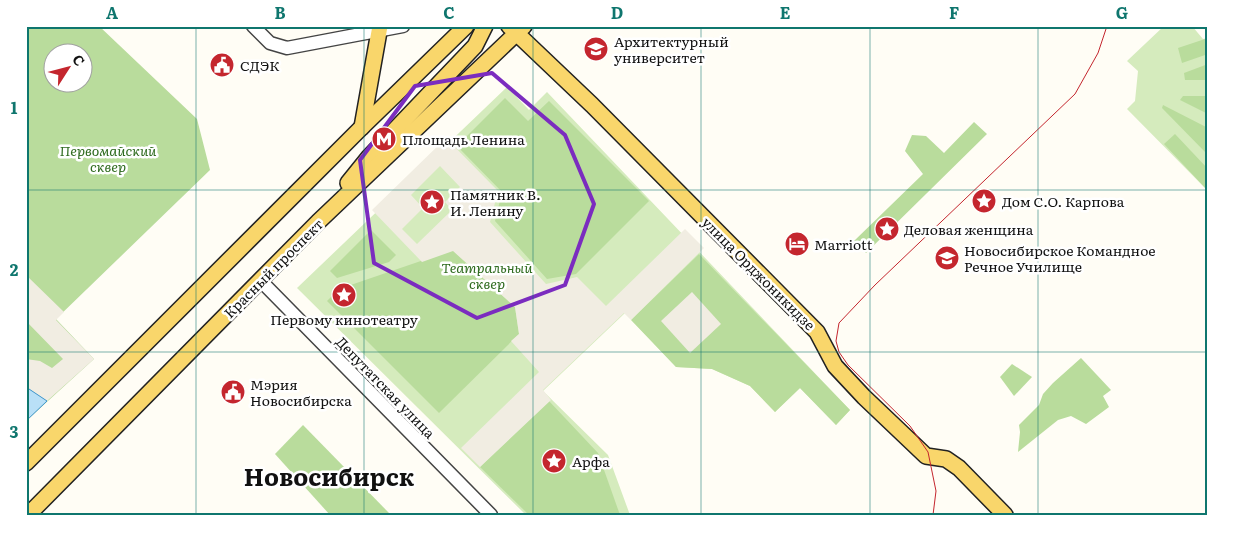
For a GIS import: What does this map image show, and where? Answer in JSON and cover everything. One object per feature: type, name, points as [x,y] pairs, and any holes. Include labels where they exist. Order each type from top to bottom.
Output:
[{"type":"main road","points":[[26,463],[362,127],[466,26]]},
{"type":"main road","points":[[318,222],[369,157],[475,46],[486,26]]},
{"type":"main road","points":[[362,127],[379,29]]},
{"type":"main road","name":"Красный проспект","points":[[28,515],[318,222],[517,29]]},
{"type":"main road","name":"улица Орджоникидзе","points":[[517,29],[817,332],[835,366],[864,397],[926,456],[946,459],[959,468],[1005,515]]},
{"type":"street","points":[[253,26],[270,43],[277,47],[306,46],[379,29],[403,26]]},
{"type":"street","name":"Депутатская улица","points":[[260,280],[491,515]]},
{"type":"highlighted area","points":[[492,73],[565,135],[594,204],[565,285],[477,318],[374,263],[360,160],[415,86]]},
{"type":"green space","name":"Первомайский сквер","points":[[26,26],[99,26],[197,119],[210,170],[56,319],[94,359],[26,421]]},
{"type":"green space","points":[[1164,26],[1192,26],[1203,39],[1208,38],[1208,191],[1127,109],[1135,101],[1138,71],[1127,61]]},
{"type":"green space","points":[[1208,38],[1208,54],[1182,63],[1178,48]]},
{"type":"green space","points":[[1208,64],[1208,80],[1185,80],[1184,73]]},
{"type":"green space","name":"Театральный сквер","points":[[507,87],[529,110],[547,92],[850,410],[836,425],[800,388],[775,412],[750,386],[712,369],[676,367],[625,313],[543,391],[608,455],[630,515],[526,515],[297,288]]},
{"type":"green space","points":[[1183,96],[1208,96],[1208,114],[1180,100]]},
{"type":"green space","points":[[505,98],[528,121],[549,101],[649,201],[576,274],[547,279],[495,221],[502,192],[457,146]]},
{"type":"green space","points":[[1163,105],[1208,128],[1208,155],[1162,108]]},
{"type":"green space","points":[[974,122],[987,134],[866,253],[854,241],[923,174],[905,151],[912,135],[926,136],[944,153]]},
{"type":"green space","points":[[1175,134],[1208,169],[1208,191],[1164,144]]},
{"type":"green space","points":[[371,230],[396,255],[389,262],[337,278],[330,271]]},
{"type":"green space","points":[[453,250],[515,307],[519,334],[439,413],[327,301],[339,289]]},
{"type":"green space","points":[[699,254],[850,410],[836,425],[800,388],[775,412],[750,386],[712,369],[676,367],[631,320]]},
{"type":"green space","points":[[1081,358],[1111,390],[1103,396],[1109,407],[1086,424],[1071,416],[1058,420],[1018,452],[1019,425],[1039,405],[1043,394],[1053,383]]},
{"type":"green space","points":[[1012,364],[1032,377],[1014,396],[1000,377]]},
{"type":"green space","points":[[549,401],[598,453],[620,515],[529,515],[480,467]]},
{"type":"green space","points":[[303,425],[389,513],[384,515],[330,515],[275,454]]},
{"type":"shaded area","points":[[446,138],[498,191],[490,222],[546,284],[577,277],[606,306],[685,229],[704,248],[631,320],[624,313],[543,390],[551,400],[480,467],[461,448],[539,372],[511,341],[519,334],[515,307],[453,251],[422,262],[372,210]],"holes":[[[440,166],[460,187],[445,202],[452,210],[417,244],[402,229],[423,208],[411,195]]]},
{"type":"shaded area","points":[[26,275],[64,312],[56,320],[94,359],[47,401],[26,387],[26,359],[40,361],[52,368],[63,359],[26,321]]},
{"type":"shaded area","points":[[692,292],[721,324],[690,353],[661,321]]},
{"type":"water","points":[[26,387],[47,401],[26,421]]},
{"type":"tram line","points":[[933,515],[936,491],[928,452],[910,426],[848,365],[839,352],[836,341],[839,323],[875,285],[1075,94],[1098,53],[1107,26]]},
{"type":"place","name":"Архитектурный университет","points":[[596,49]]},
{"type":"place","name":"СДЭК","points":[[222,65]]},
{"type":"place","name":"Площадь Ленина","points":[[384,139]]},
{"type":"place","name":"Дом С.О. Карпова","points":[[984,201]]},
{"type":"place","name":"Памятник В. И. Ленину","points":[[432,202]]},
{"type":"place","name":"Деловая женщина","points":[[887,229]]},
{"type":"place","name":"Marriott","points":[[797,244]]},
{"type":"place","name":"Новосибирское Командное Речное Училище","points":[[947,258]]},
{"type":"place","name":"Первому кинотеатру","points":[[344,295]]},
{"type":"place","name":"Мэрия Новосибирска","points":[[233,392]]},
{"type":"place","name":"Арфа","points":[[554,461]]},
{"type":"district","name":"Новосибирск","points":[[329,475]]}]
